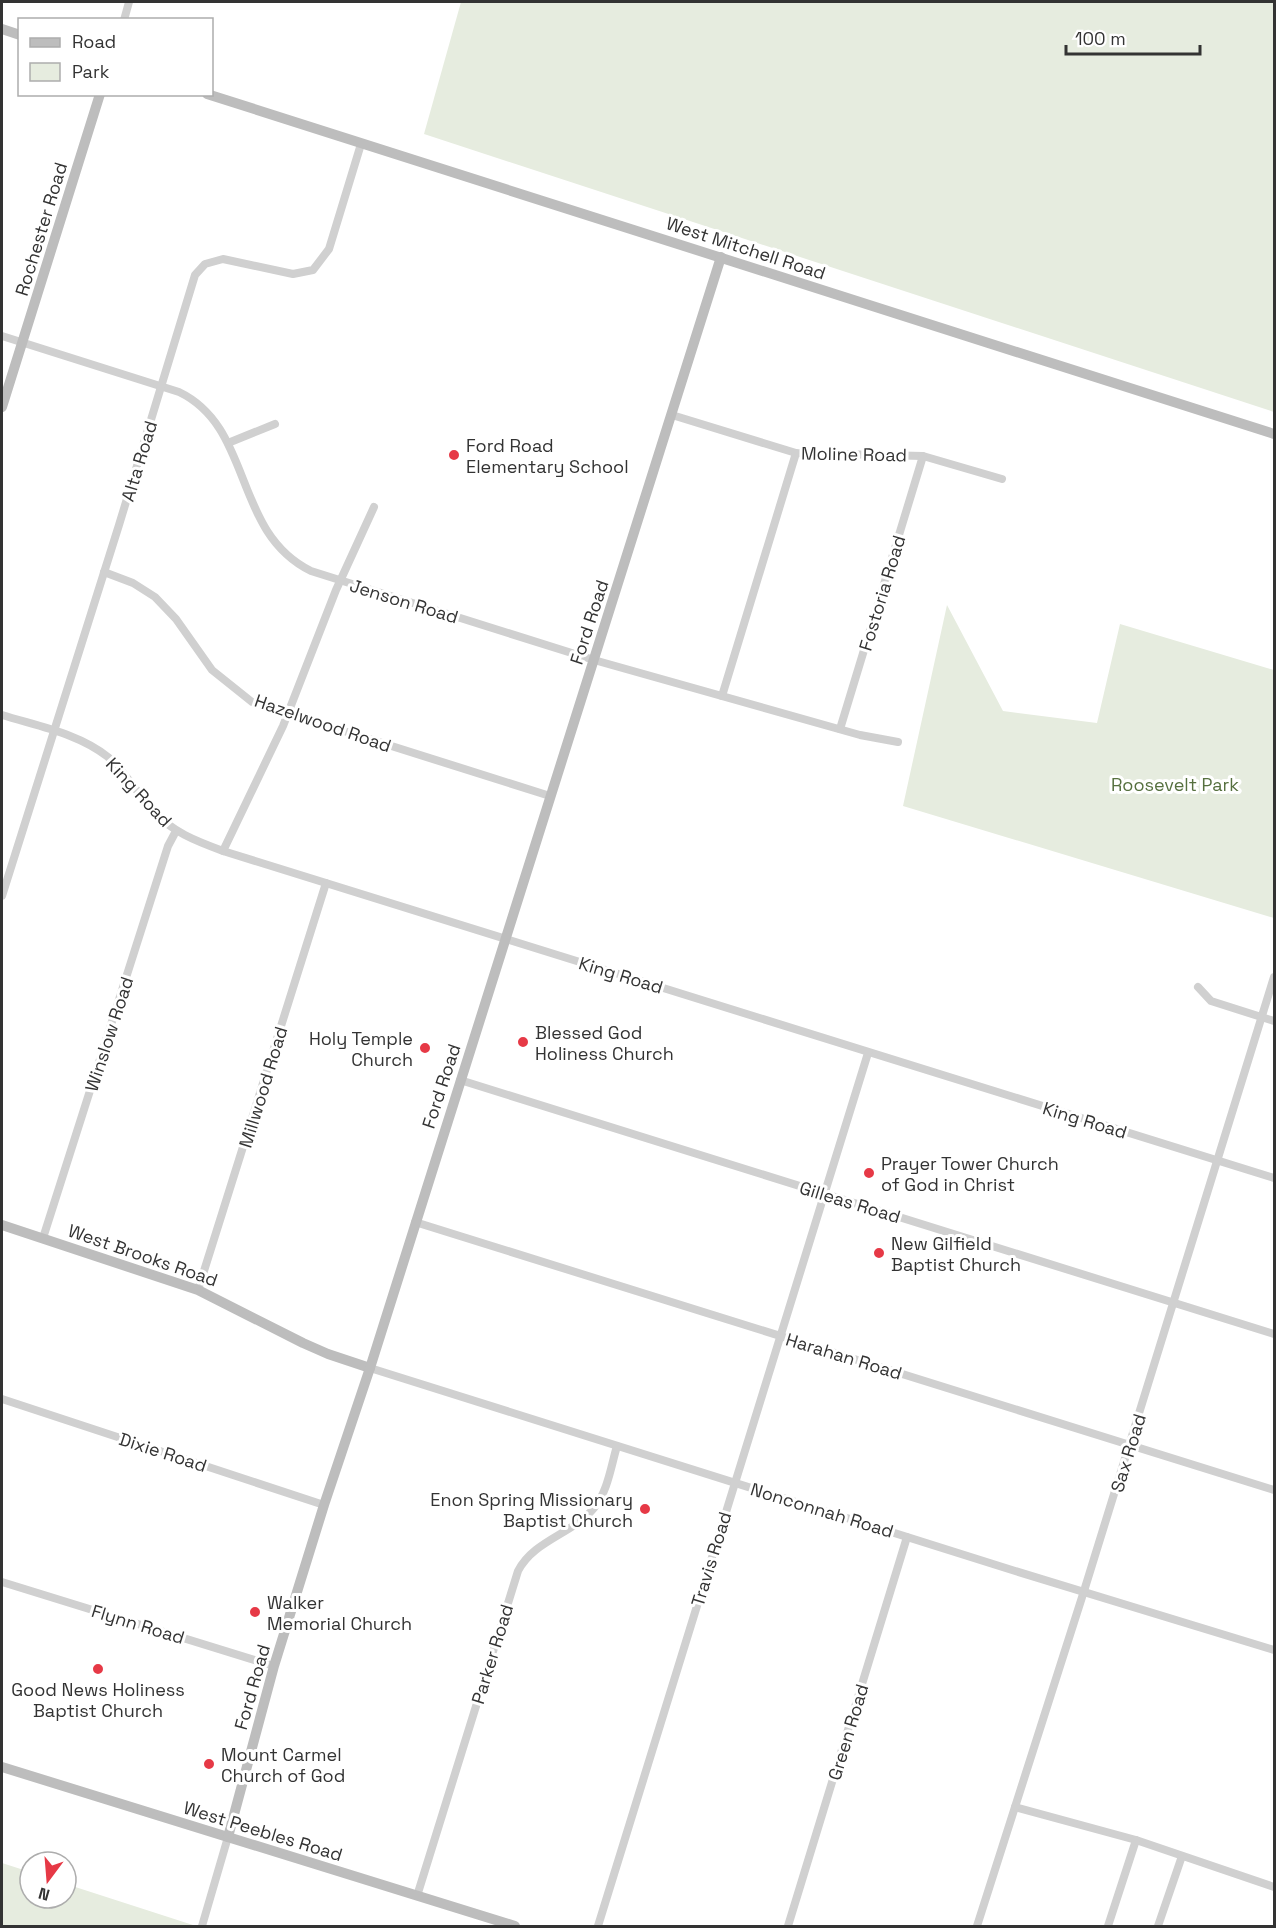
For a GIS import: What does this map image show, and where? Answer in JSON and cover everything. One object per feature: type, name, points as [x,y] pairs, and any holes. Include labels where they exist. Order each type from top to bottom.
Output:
[{"type":"street","points":[[125,18],[129,2]]},
{"type":"street","points":[[2,29],[18,34]]},
{"type":"street","name":"Rochester Road","points":[[2,407],[99,96]]},
{"type":"street","name":"West Mitchell Road","points":[[213,96],[1275,434]]},
{"type":"street","name":"Alta Road","points":[[2,896],[195,275],[205,264],[223,259],[293,273],[314,270],[329,249],[361,144]]},
{"type":"street","name":"Ford Road","points":[[202,1926],[274,1666],[324,1505],[370,1368],[721,257]]},
{"type":"street","name":"Jenson Road","points":[[2,336],[162,387],[187,396],[202,406],[220,427],[260,521],[276,544],[305,568],[339,581],[594,660],[840,729],[897,742]]},
{"type":"street","name":"Moline Road","points":[[672,415],[796,453],[923,456],[1002,479]]},
{"type":"street","points":[[228,443],[275,424]]},
{"type":"street","points":[[722,696],[796,453]]},
{"type":"street","name":"Fostoria Road","points":[[840,729],[923,456]]},
{"type":"street","points":[[223,851],[288,714],[339,581],[374,507]]},
{"type":"street","name":"Hazelwood Road","points":[[104,572],[133,583],[155,597],[176,619],[212,670],[252,702],[550,796]]},
{"type":"street","name":"King Road","points":[[2,715],[80,740],[107,756],[153,811],[176,831],[223,851],[1275,1178]]},
{"type":"street","name":"Winslow Road","points":[[44,1238],[168,846],[176,831]]},
{"type":"street","name":"Millwood Road","points":[[198,1290],[327,883]]},
{"type":"street","name":"Sax Road","points":[[977,1926],[1175,1303],[1275,978]]},
{"type":"street","points":[[1198,987],[1211,1001],[1275,1021]]},
{"type":"street","name":"Travis Road","points":[[598,1926],[868,1053]]},
{"type":"street","name":"Gilleas Road","points":[[460,1080],[1275,1334]]},
{"type":"street","name":"Harahan Road","points":[[415,1222],[1275,1490]]},
{"type":"street","name":"West Brooks Road","points":[[2,1225],[198,1290],[303,1343],[370,1368]]},
{"type":"street","name":"Nonconnah Road","points":[[370,1368],[1275,1650]]},
{"type":"street","name":"Dixie Road","points":[[2,1399],[324,1505]]},
{"type":"street","name":"Parker Road","points":[[417,1896],[518,1571],[530,1553],[577,1524],[594,1508],[603,1494],[617,1446]]},
{"type":"street","name":"Green Road","points":[[788,1926],[907,1537]]},
{"type":"street","name":"Flynn Road","points":[[2,1582],[274,1666]]},
{"type":"street","name":"West Peebles Road","points":[[2,1767],[515,1926]]},
{"type":"street","points":[[1015,1807],[1136,1840],[1275,1887]]},
{"type":"street","points":[[1108,1926],[1136,1840]]},
{"type":"street","points":[[1158,1926],[1182,1856]]},
{"type":"green space","points":[[461,2],[1274,2],[1274,412],[424,134]]},
{"type":"green space","name":"Roosevelt Park","points":[[947,605],[1003,711],[1097,723],[1120,624],[1274,670],[1274,918],[903,806]]},
{"type":"green space","points":[[2,1863],[18,1868],[18,1910],[78,1910],[78,1888],[196,1926],[2,1926]]},
{"type":"place","name":"Ford Road Elementary School","points":[[454,455]]},
{"type":"place","name":"Blessed God Holiness Church","points":[[523,1042]]},
{"type":"place","name":"Holy Temple Church","points":[[425,1048]]},
{"type":"place","name":"Prayer Tower Church of God in Christ","points":[[869,1173]]},
{"type":"place","name":"New Gilfield Baptist Church","points":[[879,1253]]},
{"type":"place","name":"Enon Spring Missionary Baptist Church","points":[[645,1509]]},
{"type":"place","name":"Walker Memorial Church","points":[[255,1612]]},
{"type":"place","name":"Good News Holiness Baptist Church","points":[[98,1669]]},
{"type":"place","name":"Mount Carmel Church of God","points":[[209,1764]]}]
